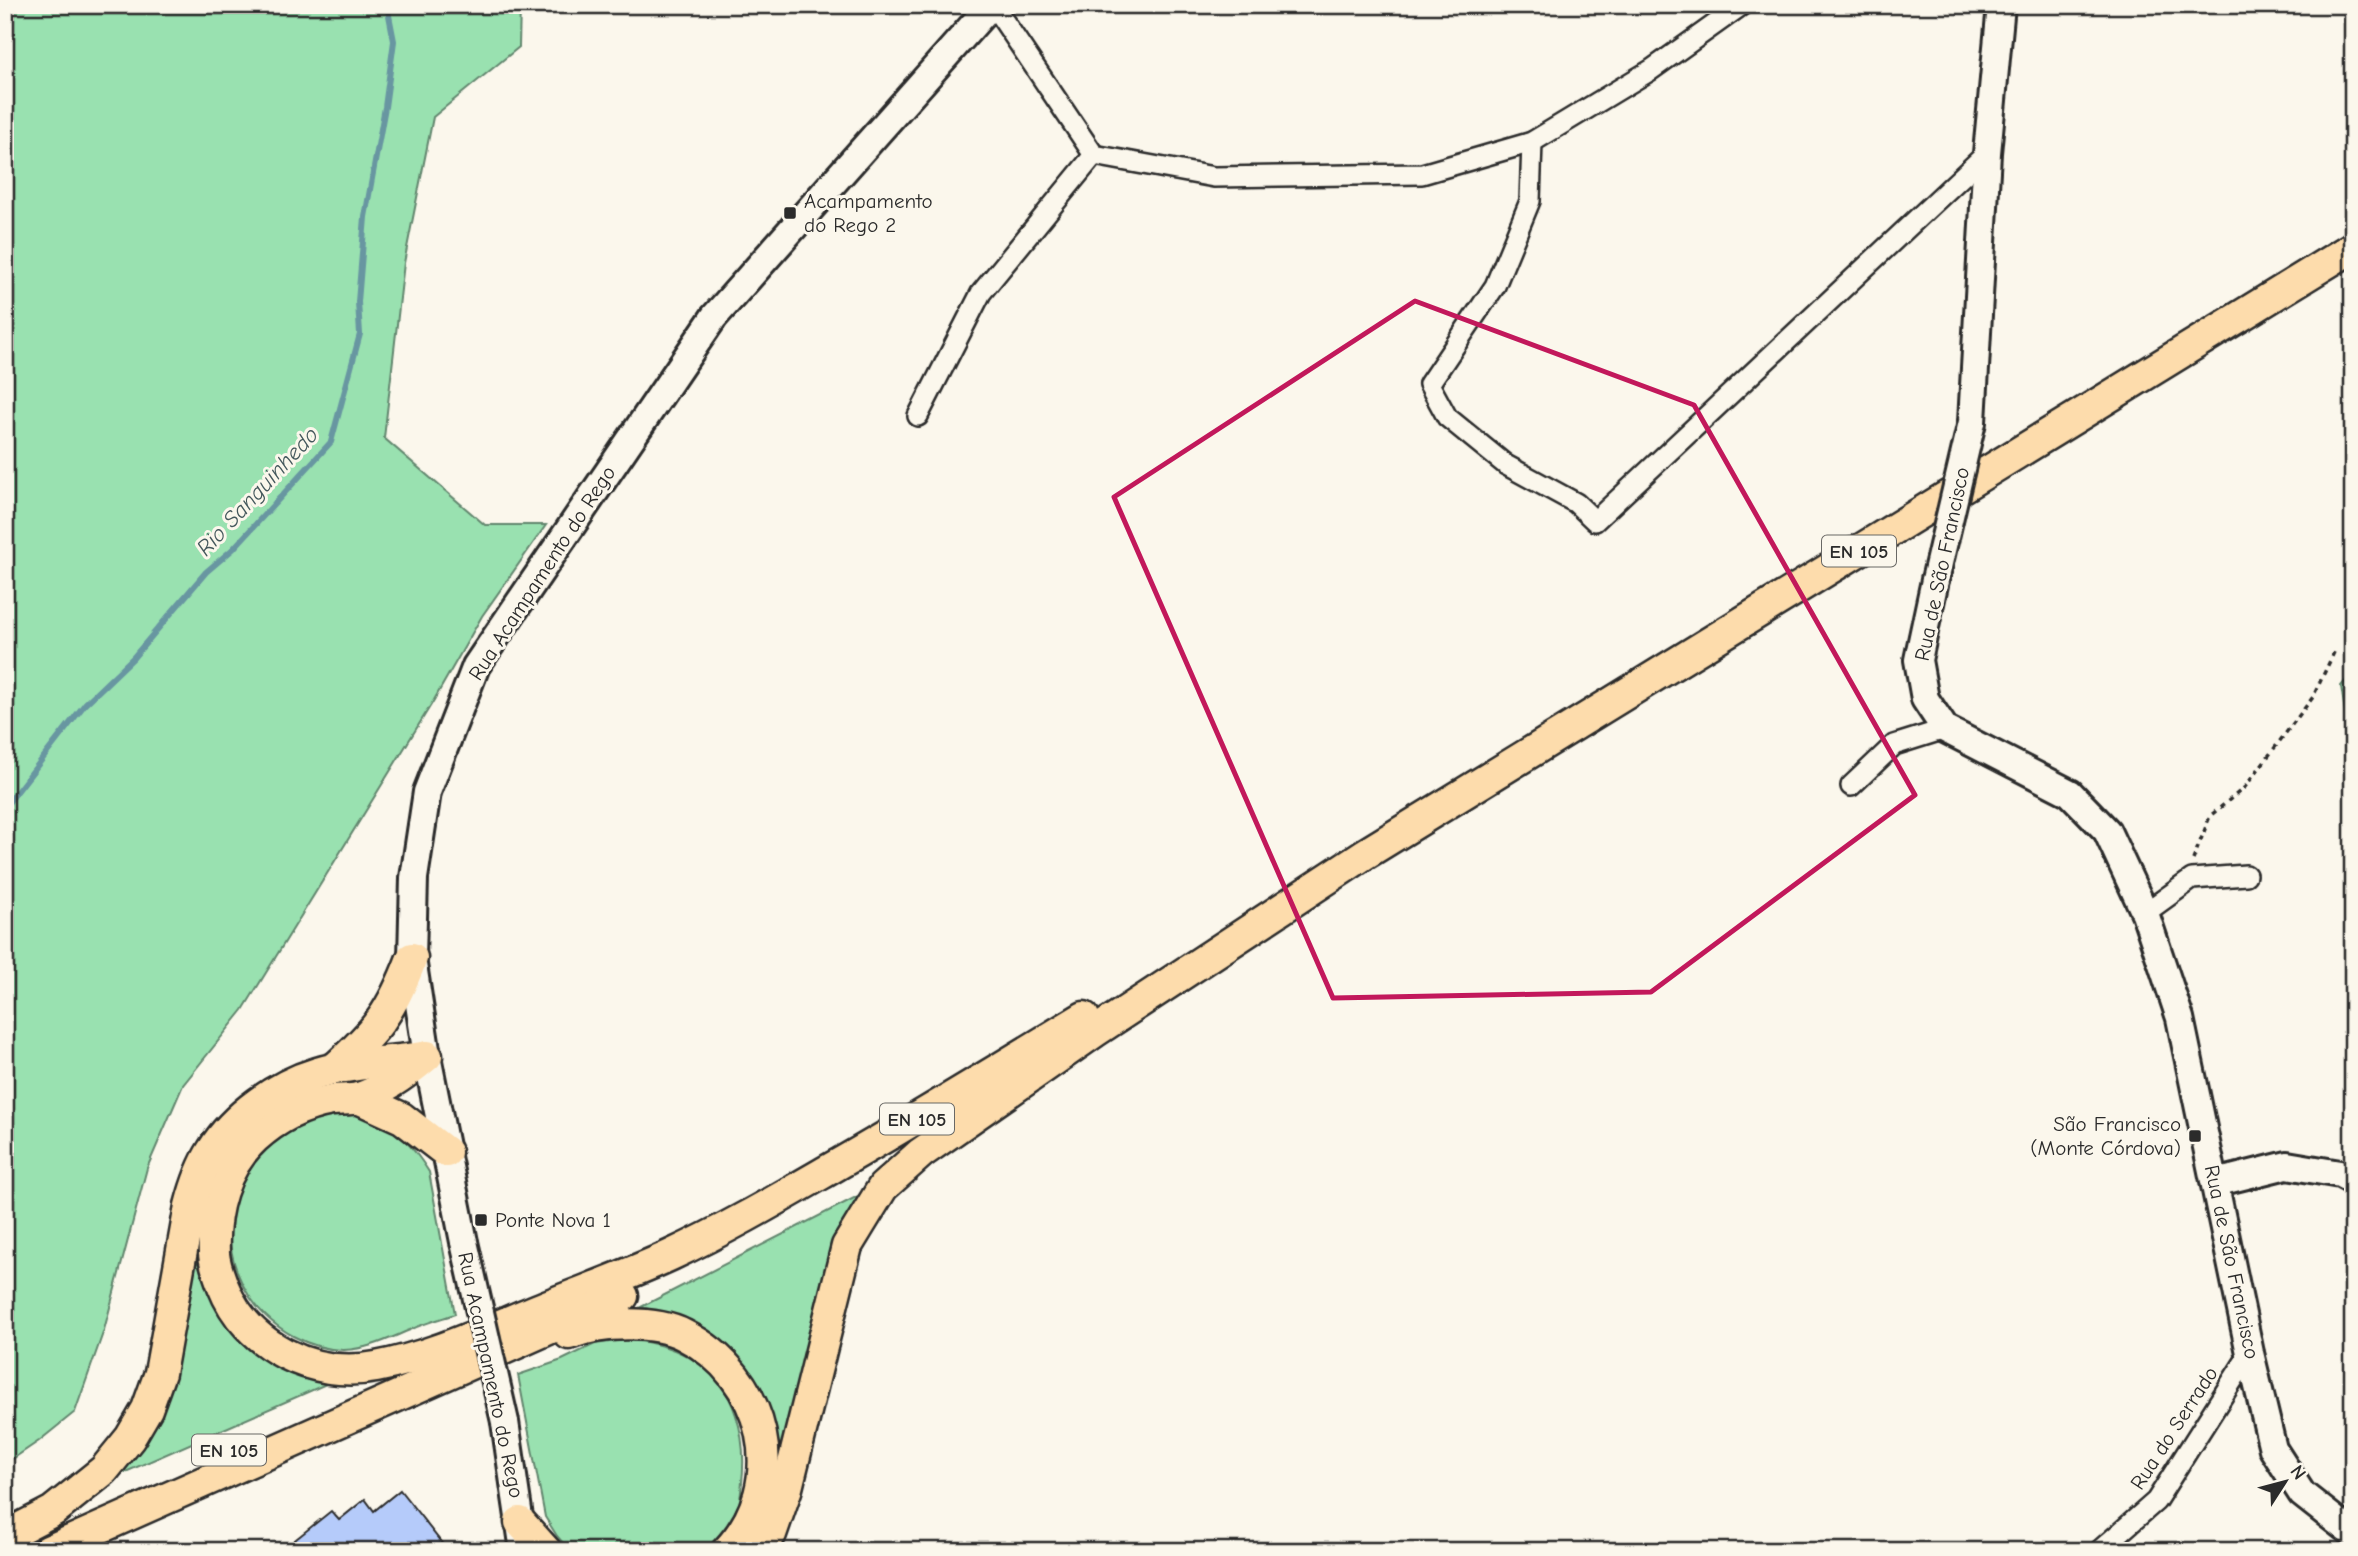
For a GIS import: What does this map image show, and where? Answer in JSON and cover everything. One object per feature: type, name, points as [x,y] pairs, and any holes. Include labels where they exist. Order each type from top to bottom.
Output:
[{"type":"main road","name":"EN 105","points":[[48,1551],[680,1270],[861,1172],[1096,1031],[1366,854],[2353,247]]},
{"type":"main road","name":"EN 105","points":[[5,1548],[393,1378],[450,1345],[671,1255],[776,1200],[916,1119],[1098,1008],[1366,854]]},
{"type":"main road","points":[[334,1069],[379,1026],[397,998],[412,958]]},
{"type":"main road","points":[[758,1551],[771,1534],[788,1488],[846,1246],[883,1187],[921,1153],[1096,1031]]},
{"type":"main road","points":[[427,1056],[402,1077],[358,1098],[304,1106],[272,1123],[251,1141],[231,1168],[219,1196],[213,1232],[215,1265],[228,1299],[248,1328],[279,1352],[308,1364],[347,1369],[375,1367],[450,1345]]},
{"type":"main road","points":[[5,1536],[53,1511],[104,1470],[130,1438],[147,1409],[160,1373],[190,1206],[197,1181],[212,1151],[233,1125],[259,1102],[316,1073],[427,1056]]},
{"type":"main road","points":[[358,1098],[402,1118],[446,1152]]},
{"type":"main road","points":[[407,1392],[580,1330],[614,1324],[642,1325],[683,1334],[718,1357],[740,1382],[758,1419],[763,1443],[765,1454],[761,1488],[750,1522],[727,1551]]},
{"type":"main road","points":[[522,1536],[547,1551]]},
{"type":"street","points":[[992,5],[1094,155],[1214,177],[1422,174],[1532,142],[1651,70],[1742,5]]},
{"type":"street","name":"Rua Acampamento do Rego","points":[[522,1536],[505,1422],[464,1242],[427,1056],[412,958],[414,878],[427,792],[476,666],[714,317],[992,5]]},
{"type":"street","name":"Rua de São Francisco","points":[[2001,5],[1987,153],[1972,422],[1918,660],[1925,699],[1945,729],[2070,793],[2107,831],[2145,913],[2180,1018],[2250,1353],[2273,1449],[2302,1494],[2353,1534]]},
{"type":"street","points":[[1532,142],[1530,201],[1495,286],[1429,384],[1447,417],[1506,465],[1576,503],[1595,521],[1987,153]]},
{"type":"street","points":[[918,416],[981,293],[1094,155]]},
{"type":"street","points":[[1850,786],[1894,745],[1945,729]]},
{"type":"street","points":[[2145,913],[2192,879],[2246,875]]},
{"type":"street","points":[[2215,1184],[2287,1165],[2340,1174],[2353,1181]]},
{"type":"street","name":"Rua do Serrado","points":[[2099,1551],[2156,1501],[2250,1353]]},
{"type":"path","points":[[2192,879],[2193,859],[2210,816],[2245,787],[2306,707],[2336,648]]},
{"type":"highlighted area","points":[[1415,301],[1694,405],[1915,795],[1651,992],[1333,998],[1114,497]]},
{"type":"green space","points":[[5,5],[520,5],[519,47],[433,117],[404,263],[384,438],[485,525],[546,525],[482,616],[434,700],[243,1010],[183,1085],[147,1168],[104,1330],[75,1412],[5,1464]]},
{"type":"green space","points":[[2353,672],[2353,748],[2341,686]]},
{"type":"green space","points":[[328,1115],[363,1115],[386,1125],[410,1146],[429,1172],[455,1314],[370,1346],[338,1350],[305,1342],[274,1324],[247,1292],[238,1274],[229,1233],[233,1190],[240,1172],[266,1140],[282,1128],[298,1121]]},
{"type":"green space","points":[[858,1196],[777,1470],[766,1405],[735,1355],[691,1320],[641,1307]]},
{"type":"green space","points":[[192,1246],[209,1295],[240,1341],[281,1368],[333,1381],[112,1478]]},
{"type":"green space","points":[[631,1339],[665,1347],[697,1362],[721,1385],[736,1415],[743,1449],[740,1501],[724,1529],[703,1551],[570,1551],[545,1517],[518,1375],[562,1360],[595,1344]]},
{"type":"building","points":[[400,1490],[448,1551],[281,1551],[331,1511],[339,1520],[365,1499],[374,1511]]},
{"type":"waterway","name":"Rio Sanguinhedo","points":[[5,807],[85,704],[133,658],[206,572],[233,549],[331,442],[360,334],[358,302],[365,217],[394,41],[387,5]]},
{"type":"waterway","name":"Rio Sanguinhedo","points":[[5,1173],[10,1194],[5,1240]]},
{"type":"place","name":"Acampamento do Rego 2","points":[[790,213]]},
{"type":"place","name":"São Francisco (Monte Córdova)","points":[[2195,1136]]},
{"type":"place","name":"Ponte Nova 1","points":[[481,1220]]}]
